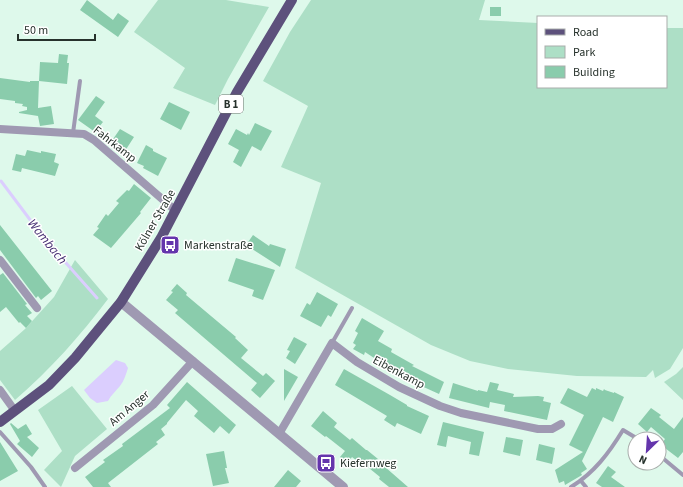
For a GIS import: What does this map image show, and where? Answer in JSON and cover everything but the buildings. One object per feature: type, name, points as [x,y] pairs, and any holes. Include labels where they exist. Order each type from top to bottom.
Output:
[{"type":"main road","name":"Kölner Straße","points":[[0,422],[48,385],[76,358],[121,302],[161,238],[237,92],[292,0]]},
{"type":"street","name":"Fahrkamp","points":[[0,129],[84,134],[94,140],[176,211]]},
{"type":"street","points":[[0,261],[37,308]]},
{"type":"street","points":[[121,302],[343,487]]},
{"type":"street","points":[[279,434],[332,343]]},
{"type":"street","name":"Eibenkamp","points":[[332,343],[357,362],[399,387],[440,406],[461,413],[538,430],[552,429],[561,424]]},
{"type":"street","name":"Am Anger","points":[[75,468],[153,405],[193,361]]},
{"type":"street","points":[[0,390],[15,411]]},
{"type":"lane","points":[[73,133],[80,81]]},
{"type":"lane","points":[[332,343],[352,308]]},
{"type":"lane","points":[[571,487],[592,472],[612,448],[623,430],[627,432]]},
{"type":"lane","points":[[0,432],[32,467],[45,487]]},
{"type":"lane","points":[[667,462],[683,475]]},
{"type":"lane","points":[[581,481],[586,487]]},
{"type":"green space","points":[[158,0],[226,0],[269,7],[215,105],[173,88],[185,68],[134,32]]},
{"type":"green space","points":[[311,0],[485,0],[479,20],[537,23],[537,88],[667,88],[667,28],[683,28],[683,348],[670,369],[655,378],[653,370],[646,377],[577,376],[508,369],[470,361],[431,345],[295,268],[321,183],[281,167],[308,106],[263,81],[290,32]]},
{"type":"green space","points":[[75,260],[108,299],[64,352],[15,400],[0,380],[0,351],[25,329],[54,297]]},
{"type":"green space","points":[[683,367],[683,400],[664,382]]},
{"type":"green space","points":[[72,386],[107,429],[75,456],[61,487],[44,470],[62,451],[38,410]]},
{"type":"shaded area","points":[[116,360],[125,363],[128,368],[124,380],[108,401],[97,403],[90,398],[84,390]]},
{"type":"waterway","name":"Wambach","points":[[1,181],[43,237],[97,298]]},
{"type":"place","name":"Markenstraße","points":[[170,245]]},
{"type":"place","name":"Kiefernweg","points":[[326,463]]}]
